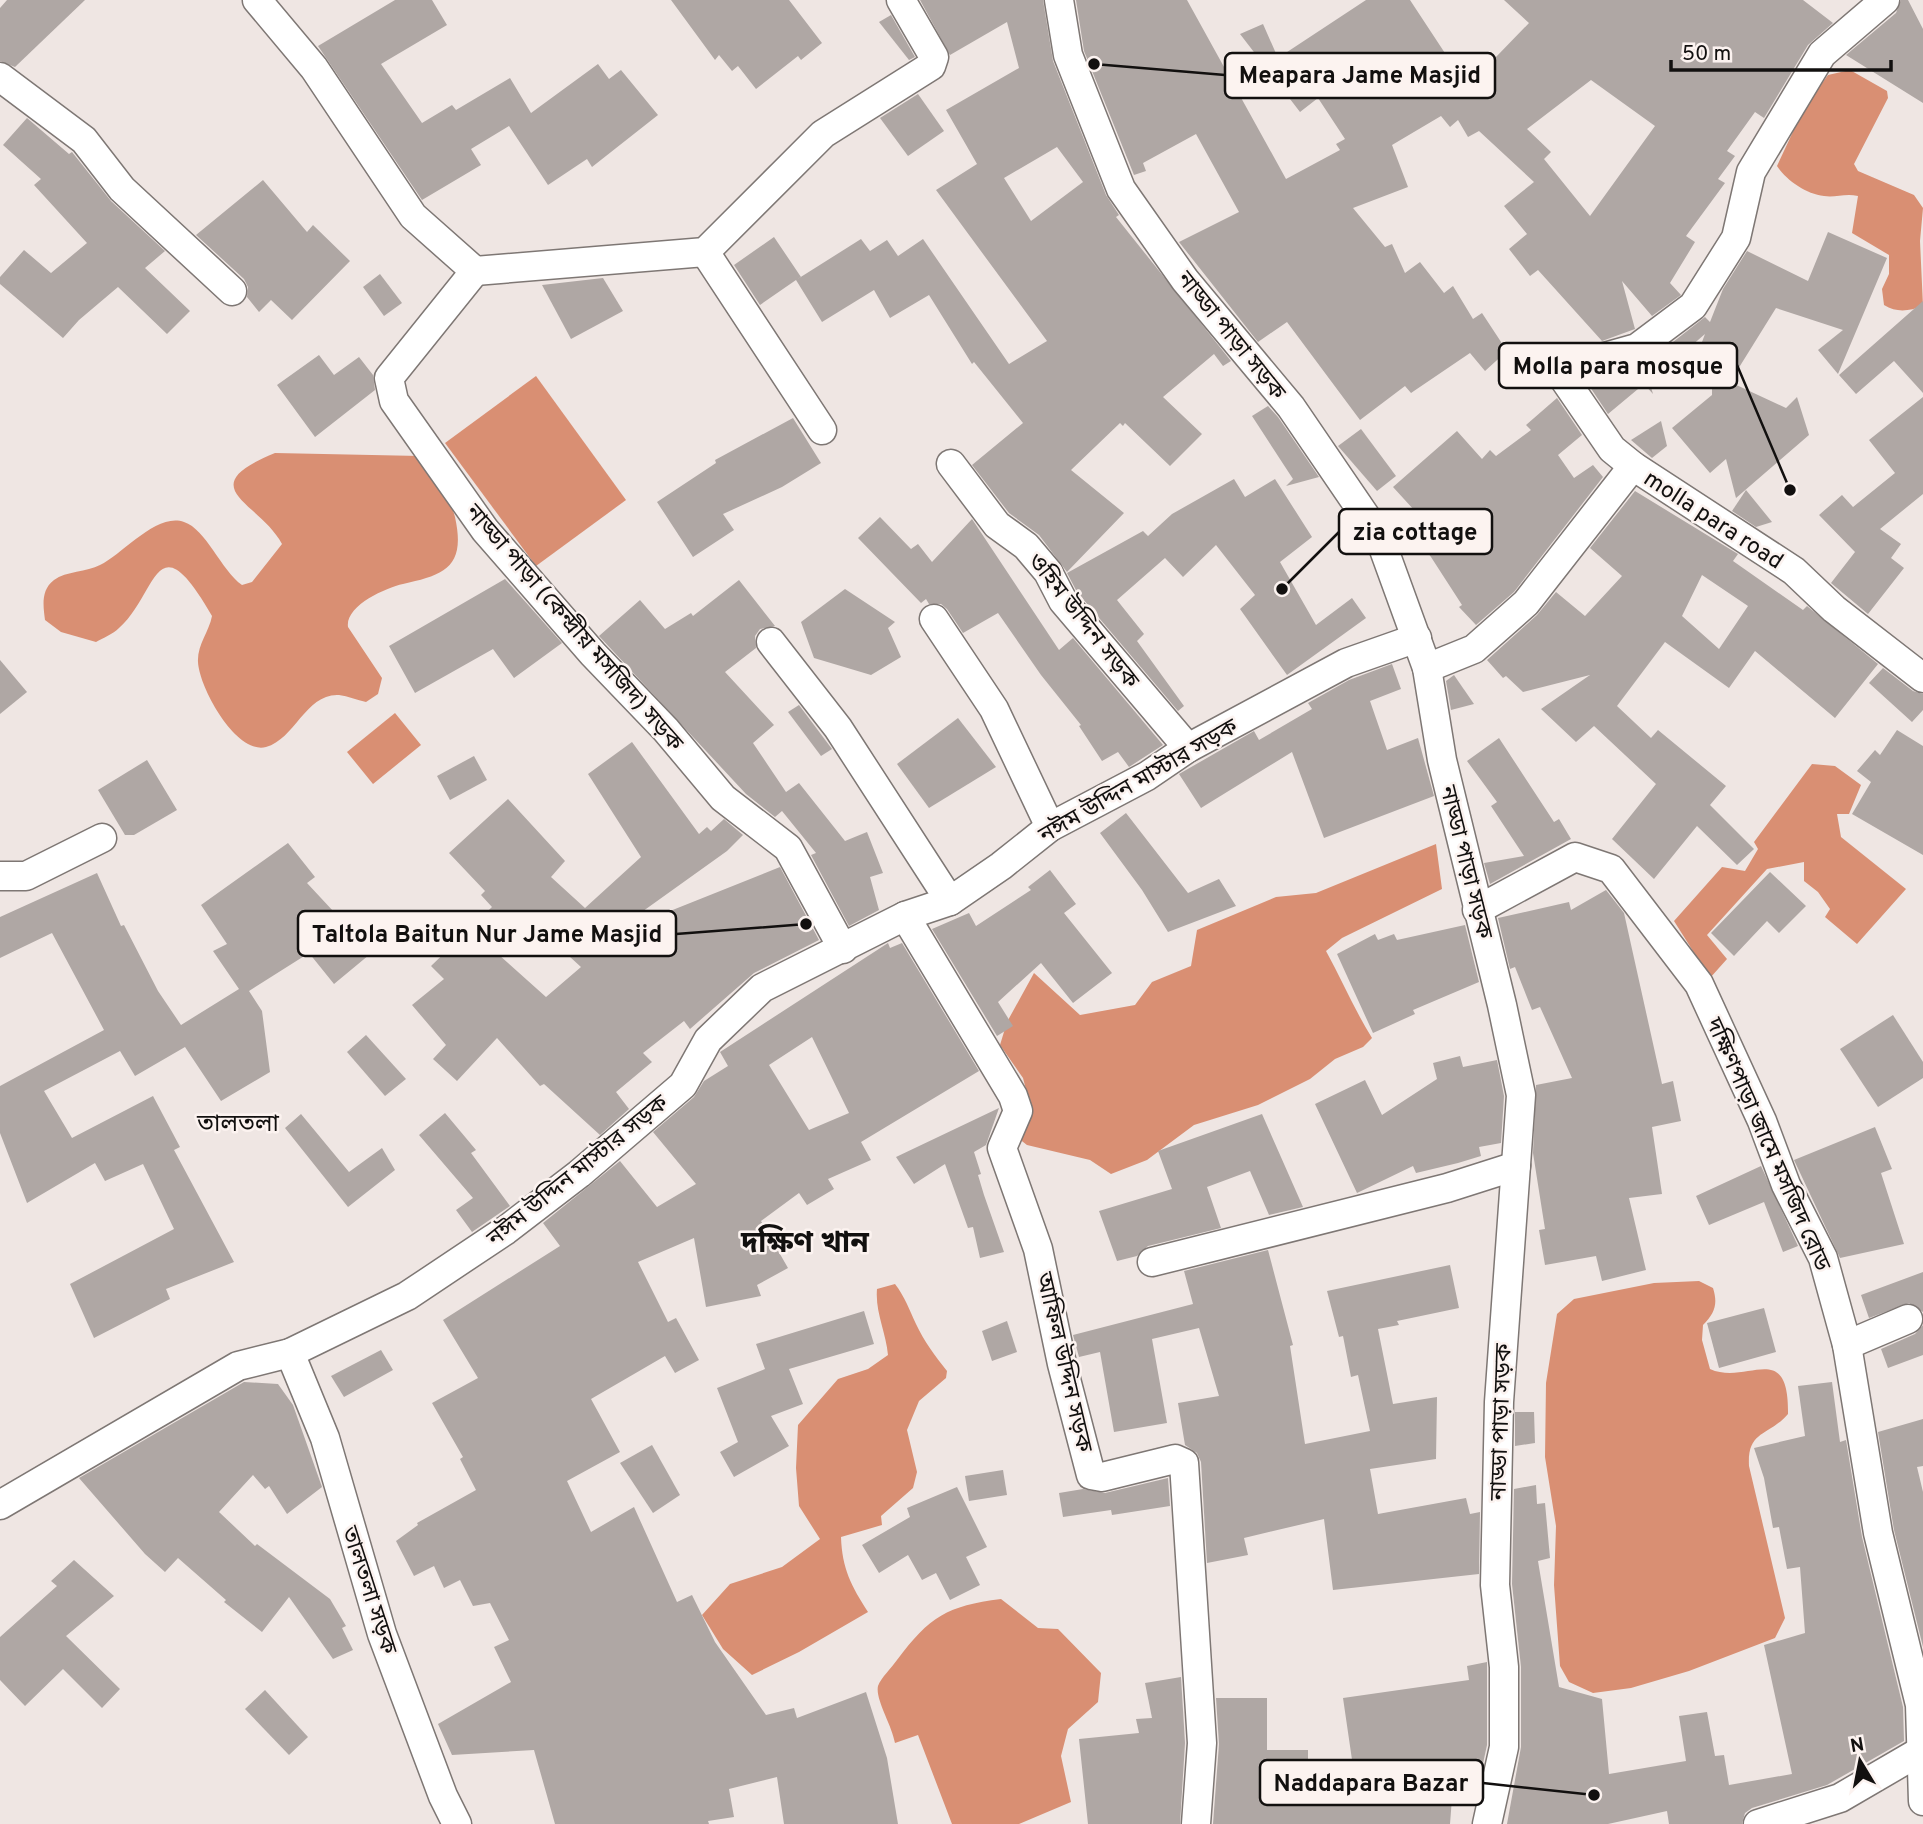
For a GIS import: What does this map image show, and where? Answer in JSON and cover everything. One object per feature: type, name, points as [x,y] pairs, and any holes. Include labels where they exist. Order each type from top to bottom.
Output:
[{"type":"street","points":[[257,0],[314,68],[413,216],[475,271],[705,252],[823,134],[931,66],[934,57],[901,0]]},
{"type":"street","name":"নাড্ডা পাড়া সড়ক","points":[[1059,0],[1068,55],[1121,189],[1185,280],[1291,407],[1379,536],[1427,668],[1442,760],[1477,910],[1503,1004],[1521,1095],[1499,1402],[1495,1585],[1504,1667],[1504,1747],[1488,1824]]},
{"type":"street","points":[[1633,466],[1612,449],[1562,376],[1566,368],[1637,348],[1693,306],[1736,238],[1751,172],[1822,54],[1885,0]]},
{"type":"street","points":[[0,77],[83,140],[122,189],[232,291]]},
{"type":"street","points":[[705,252],[822,430]]},
{"type":"street","name":"নাড্ডা পাড়া (কেন্দ্রীয় মসজিদ) সড়ক","points":[[475,271],[389,378],[394,401],[485,530],[593,654],[666,730],[723,798],[788,848],[843,949]]},
{"type":"street","name":"ওহিম উদ্দিন সড়ক","points":[[951,464],[997,525],[1026,546],[1048,572],[1062,601],[1188,748]]},
{"type":"street","name":"molla para road","points":[[1427,668],[1474,649],[1526,603],[1633,466],[1794,571],[1834,610],[1923,678]]},
{"type":"street","points":[[934,619],[994,709],[1050,827]]},
{"type":"street","name":"নঈম উদ্দিন মাস্টার সড়ক","points":[[0,1505],[238,1366],[290,1353],[407,1296],[506,1230],[579,1174],[683,1085],[708,1040],[762,988],[905,916],[950,901],[1002,866],[1050,827],[1147,776],[1188,748],[1346,663],[1417,638]]},
{"type":"street","points":[[771,642],[838,728],[950,901]]},
{"type":"street","points":[[0,876],[26,876],[102,838]]},
{"type":"street","name":"দক্ষিণপাড়া জামে মসজিদ রোড","points":[[1477,910],[1575,857],[1611,869],[1699,984],[1762,1121],[1786,1185],[1823,1258],[1847,1345],[1878,1533],[1922,1704],[1919,1752],[1923,1801]]},
{"type":"street","name":"আফিল উদ্দিন সড়ক","points":[[905,916],[1013,1096],[1018,1111],[1002,1148],[1038,1249],[1062,1364],[1091,1475],[1102,1477],[1175,1459],[1184,1463],[1202,1742],[1196,1824]]},
{"type":"street","points":[[1152,1262],[1447,1188],[1516,1166]]},
{"type":"street","points":[[1847,1345],[1908,1319]]},
{"type":"street","name":"তালতলা সড়ক","points":[[290,1353],[325,1438],[382,1634],[457,1824]]},
{"type":"street","points":[[1758,1824],[1840,1798],[1919,1752]]},
{"type":"shaded area","points":[[1850,70],[1887,91],[1888,98],[1854,164],[1858,171],[1914,195],[1923,208],[1920,241],[1923,306],[1918,308],[1898,310],[1884,305],[1882,289],[1889,274],[1889,255],[1852,233],[1858,196],[1817,195],[1791,181],[1777,166],[1804,108],[1828,75]]},
{"type":"shaded area","points":[[536,376],[626,500],[536,566],[445,443]]},
{"type":"shaded area","points":[[275,453],[420,456],[453,509],[458,534],[454,558],[449,566],[430,577],[395,586],[377,594],[359,605],[349,619],[348,627],[382,678],[378,694],[366,702],[339,695],[328,696],[309,708],[276,742],[266,747],[255,747],[243,741],[221,717],[205,687],[198,656],[212,616],[179,571],[168,567],[159,572],[132,614],[119,628],[96,642],[61,632],[45,620],[44,598],[47,588],[59,577],[100,565],[152,528],[174,521],[192,526],[242,585],[252,582],[282,544],[272,529],[238,496],[234,486],[237,476],[250,465]]},
{"type":"shaded area","points":[[395,713],[421,745],[373,784],[347,752]]},
{"type":"shaded area","points":[[1812,764],[1835,766],[1861,785],[1849,814],[1837,814],[1841,837],[1906,889],[1857,944],[1825,917],[1830,909],[1818,892],[1804,881],[1804,862],[1767,869],[1707,935],[1727,959],[1710,978],[1674,921],[1722,867],[1745,871],[1758,849],[1754,842]]},
{"type":"shaded area","points":[[1436,844],[1442,889],[1342,938],[1326,951],[1372,1038],[1363,1047],[1335,1059],[1310,1079],[1258,1105],[1194,1125],[1147,1160],[1111,1174],[1090,1160],[1027,1145],[1014,1135],[1030,1105],[1023,1078],[1000,1045],[1007,1022],[1034,973],[1080,1015],[1135,1005],[1152,982],[1191,966],[1197,930],[1276,897],[1316,893]]},
{"type":"shaded area","points":[[1699,1281],[1713,1288],[1715,1299],[1713,1312],[1703,1325],[1702,1340],[1710,1369],[1724,1373],[1763,1369],[1774,1371],[1781,1377],[1786,1391],[1788,1414],[1755,1440],[1749,1454],[1749,1466],[1785,1618],[1775,1638],[1689,1671],[1631,1688],[1593,1693],[1569,1682],[1560,1666],[1554,1585],[1556,1526],[1545,1457],[1546,1383],[1557,1314],[1574,1299],[1654,1283]]},
{"type":"shaded area","points":[[895,1284],[923,1336],[947,1371],[946,1378],[919,1401],[907,1430],[917,1472],[913,1488],[881,1516],[882,1525],[841,1537],[848,1576],[868,1612],[799,1652],[752,1675],[723,1649],[702,1615],[730,1584],[782,1567],[820,1539],[799,1506],[796,1468],[798,1425],[838,1379],[868,1369],[888,1355],[877,1289]]},
{"type":"shaded area","points":[[1001,1599],[1038,1628],[1058,1629],[1101,1673],[1098,1702],[1068,1729],[1061,1756],[1071,1802],[1019,1824],[952,1824],[918,1735],[895,1743],[879,1698],[878,1686],[909,1645],[930,1623],[967,1605]]},
{"type":"building","points":[[7,0],[85,0],[15,67],[0,61],[0,8]]},
{"type":"building","points":[[395,0],[432,0],[447,25],[381,64],[422,123],[452,105],[456,110],[510,78],[531,113],[598,64],[609,79],[621,70],[658,115],[592,167],[587,159],[548,185],[509,126],[471,149],[481,165],[422,200],[318,46]]},
{"type":"building","points":[[671,0],[789,0],[822,43],[801,60],[798,56],[756,89],[738,66],[732,71],[719,55],[715,60]]},
{"type":"building","points":[[920,0],[1043,0],[1053,61],[1106,195],[1119,215],[1116,217],[1231,361],[1223,366],[1214,354],[1163,397],[1202,434],[1170,466],[1125,423],[1123,426],[1120,423],[1071,470],[1124,513],[1067,572],[1039,535],[1009,513],[972,465],[1023,423],[974,362],[972,364],[929,295],[890,318],[874,290],[822,322],[796,280],[760,305],[734,265],[774,237],[801,277],[861,239],[870,251],[887,240],[898,256],[923,239],[1009,364],[1047,341],[936,190],[977,164],[946,110],[1019,68],[1007,22],[950,55]],"holes":[[[1057,147],[1083,182],[1031,221],[1004,178]]]},
{"type":"building","points":[[1076,0],[1187,0],[1286,179],[1340,150],[1336,144],[1345,139],[1318,98],[1300,112],[1240,34],[1263,24],[1278,58],[1366,0],[1410,0],[1462,79],[1490,53],[1495,58],[1529,23],[1504,0],[1803,0],[1833,23],[1808,45],[1764,118],[1755,112],[1727,151],[1735,156],[1718,179],[1725,183],[1686,236],[1695,242],[1670,283],[1681,295],[1652,316],[1622,281],[1635,329],[1602,341],[1538,270],[1530,276],[1509,249],[1527,234],[1504,206],[1534,182],[1479,131],[1468,137],[1458,120],[1450,127],[1441,116],[1392,145],[1408,187],[1353,208],[1385,247],[1392,244],[1405,273],[1420,262],[1444,293],[1453,286],[1473,319],[1482,313],[1507,351],[1485,371],[1470,353],[1411,393],[1405,386],[1360,420],[1287,322],[1258,342],[1179,242],[1239,212],[1196,134],[1143,163],[1146,171],[1134,175],[1084,51]],"holes":[[[1591,80],[1655,126],[1590,216],[1544,159],[1551,152],[1527,129]]]},
{"type":"building","points":[[1901,0],[1908,0],[1923,29],[1923,103],[1846,55],[1896,13]]},
{"type":"building","points":[[891,15],[915,57],[909,60],[879,22]]},
{"type":"building","points":[[918,94],[944,131],[908,156],[880,118]]},
{"type":"building","points":[[27,118],[69,154],[72,152],[111,201],[165,251],[145,268],[190,311],[167,334],[118,287],[79,320],[63,338],[0,284],[0,277],[24,250],[51,273],[87,243],[34,185],[41,179],[3,145]]},
{"type":"building","points":[[263,180],[307,232],[313,225],[350,261],[292,320],[271,300],[259,312],[247,297],[248,287],[244,279],[196,235]]},
{"type":"building","points":[[1828,232],[1887,258],[1838,374],[1818,350],[1843,330],[1776,308],[1730,382],[1786,408],[1797,397],[1809,435],[1736,498],[1726,459],[1710,473],[1672,428],[1712,395],[1712,387],[1723,380],[1702,342],[1705,334],[1683,353],[1673,342],[1705,317],[1710,322],[1723,289],[1747,251],[1808,281]]},
{"type":"building","points":[[380,274],[402,303],[384,316],[363,287]]},
{"type":"building","points":[[603,278],[623,311],[571,339],[542,285]]},
{"type":"building","points":[[1923,301],[1923,393],[1894,361],[1856,394],[1839,375]]},
{"type":"building","points":[[319,355],[334,375],[359,357],[373,375],[375,390],[315,437],[277,385]]},
{"type":"building","points":[[1644,363],[1653,394],[1644,384],[1608,414],[1586,381]]},
{"type":"building","points":[[1923,397],[1923,494],[1880,529],[1901,544],[1891,558],[1904,568],[1868,614],[1831,583],[1855,552],[1819,515],[1842,495],[1853,507],[1895,473],[1869,440]]},
{"type":"building","points":[[1557,398],[1582,435],[1558,455],[1574,478],[1593,465],[1603,477],[1514,592],[1476,625],[1459,607],[1462,605],[1412,533],[1425,522],[1393,487],[1457,431],[1482,459],[1490,450],[1496,456],[1531,430],[1526,425]]},
{"type":"building","points":[[1268,406],[1319,477],[1286,486],[1293,479],[1252,416]]},
{"type":"building","points":[[793,418],[821,463],[782,487],[723,514],[734,530],[693,557],[657,502],[716,463],[715,460]]},
{"type":"building","points":[[1661,421],[1667,446],[1652,458],[1631,440]]},
{"type":"building","points":[[1361,429],[1396,476],[1377,491],[1338,446]]},
{"type":"building","points":[[1234,479],[1245,497],[1275,479],[1312,537],[1280,562],[1316,625],[1352,598],[1366,618],[1287,675],[1240,609],[1255,595],[1216,545],[1183,577],[1165,558],[1117,600],[1144,634],[1137,641],[1184,706],[1178,711],[1077,592],[1067,573],[1143,531],[1148,536],[1172,514]]},
{"type":"building","points":[[1746,490],[1772,522],[1756,527],[1732,511]]},
{"type":"building","points":[[1635,491],[1738,554],[1733,561],[1803,610],[1807,606],[1878,664],[1835,718],[1755,651],[1729,688],[1665,642],[1617,706],[1651,738],[1658,730],[1726,786],[1710,805],[1754,849],[1737,865],[1697,826],[1654,879],[1612,839],[1656,784],[1594,726],[1576,742],[1541,709],[1590,675],[1523,692],[1506,676],[1503,678],[1487,660],[1537,615],[1556,592],[1585,616],[1622,576],[1590,548]],"holes":[[[1702,575],[1748,606],[1719,649],[1682,616]]]},
{"type":"building","points":[[880,517],[911,549],[918,544],[932,562],[972,519],[1059,650],[1073,638],[1163,745],[1129,767],[1118,752],[1102,761],[1079,726],[1081,725],[1041,675],[998,613],[963,633],[947,609],[941,604],[929,604],[926,599],[921,603],[858,538]]},
{"type":"building","points":[[505,579],[562,643],[514,678],[493,649],[415,693],[389,646]]},
{"type":"building","points":[[739,580],[775,626],[760,629],[755,636],[756,648],[725,672],[774,725],[753,743],[786,792],[799,783],[845,841],[867,832],[883,873],[870,877],[879,910],[849,926],[811,855],[816,853],[782,811],[775,817],[746,794],[599,636],[640,600],[665,629],[691,613],[693,616]]},
{"type":"building","points":[[845,589],[895,622],[888,628],[901,657],[871,675],[814,658],[801,622]]},
{"type":"building","points":[[0,660],[27,692],[0,714]]},
{"type":"building","points":[[1392,664],[1401,689],[1370,701],[1387,750],[1418,738],[1434,796],[1324,838],[1292,752],[1201,808],[1179,774],[1254,731],[1259,740],[1312,709],[1308,703],[1349,680]]},
{"type":"building","points":[[1883,668],[1913,691],[1923,694],[1923,710],[1912,722],[1869,683]]},
{"type":"building","points":[[1454,675],[1474,704],[1451,710],[1446,681]]},
{"type":"building","points":[[799,705],[832,749],[821,756],[788,712]]},
{"type":"building","points":[[958,718],[996,767],[929,808],[897,764]]},
{"type":"building","points":[[1897,730],[1923,746],[1923,855],[1852,814],[1871,782],[1857,771],[1875,750],[1880,755]]},
{"type":"building","points":[[1499,738],[1554,822],[1559,819],[1571,839],[1490,884],[1484,863],[1524,856],[1491,806],[1497,802],[1467,761]]},
{"type":"building","points":[[632,742],[699,834],[707,827],[711,831],[724,819],[743,835],[727,851],[632,919],[635,925],[780,867],[819,940],[754,973],[690,1029],[684,1021],[643,1053],[652,1062],[616,1092],[629,1109],[600,1135],[544,1084],[540,1086],[497,1038],[457,1081],[433,1059],[446,1045],[412,1005],[444,979],[431,966],[492,907],[481,895],[485,891],[449,853],[508,799],[565,861],[551,877],[585,908],[641,857],[588,774]],"holes":[[[524,915],[581,967],[546,997],[490,947]]]},
{"type":"building","points":[[474,756],[487,780],[450,800],[437,776]]},
{"type":"building","points":[[147,760],[177,810],[134,835],[125,835],[98,790]]},
{"type":"building","points":[[1126,813],[1188,893],[1219,879],[1236,906],[1168,932],[1142,890],[1100,833]]},
{"type":"building","points":[[288,843],[315,877],[307,883],[347,926],[353,922],[375,950],[334,984],[309,953],[249,991],[262,1011],[270,1072],[221,1101],[185,1047],[135,1076],[120,1051],[44,1091],[72,1138],[153,1096],[180,1147],[174,1150],[234,1262],[166,1289],[170,1299],[94,1338],[70,1284],[174,1229],[143,1164],[105,1181],[95,1163],[27,1203],[0,1133],[0,1086],[104,1030],[52,933],[0,958],[0,917],[97,873],[121,926],[124,925],[158,991],[181,1025],[239,989],[213,951],[227,944],[201,905]]},
{"type":"building","points":[[1050,870],[1076,904],[1064,913],[1112,973],[1073,1003],[1041,963],[998,1002],[1013,1026],[997,1036],[932,929],[969,913],[976,926],[1031,890],[1028,887]]},
{"type":"building","points":[[1770,872],[1806,906],[1779,933],[1767,921],[1734,956],[1711,933]]},
{"type":"building","points":[[1606,890],[1624,913],[1662,1084],[1673,1081],[1681,1121],[1652,1127],[1662,1194],[1629,1198],[1646,1270],[1602,1281],[1596,1256],[1545,1265],[1539,1230],[1545,1229],[1533,1153],[1536,1085],[1572,1078],[1540,1007],[1532,1010],[1515,967],[1510,969],[1498,918],[1569,902],[1571,910]]},
{"type":"building","points":[[1465,925],[1479,982],[1413,1010],[1415,1014],[1373,1033],[1337,954],[1375,934],[1378,940],[1394,934],[1397,940]]},
{"type":"building","points":[[888,943],[890,948],[902,943],[979,1071],[861,1142],[871,1160],[828,1179],[834,1189],[807,1205],[799,1193],[761,1221],[788,1268],[757,1285],[761,1296],[706,1307],[694,1238],[638,1262],[668,1322],[676,1318],[699,1360],[675,1373],[665,1356],[591,1399],[620,1452],[567,1481],[591,1532],[634,1507],[677,1602],[692,1595],[715,1642],[766,1715],[794,1708],[797,1718],[866,1692],[887,1758],[898,1824],[784,1824],[777,1777],[729,1789],[734,1817],[708,1821],[709,1824],[555,1824],[534,1750],[452,1755],[438,1724],[511,1682],[494,1647],[509,1640],[490,1603],[473,1606],[460,1580],[444,1588],[434,1566],[414,1576],[396,1541],[418,1525],[417,1523],[476,1490],[460,1459],[463,1457],[432,1403],[478,1378],[443,1320],[560,1246],[543,1223],[620,1161],[657,1207],[696,1184],[653,1132],[694,1097],[704,1081],[728,1066],[720,1052]],"holes":[[[812,1037],[849,1113],[809,1130],[769,1065]]]},
{"type":"building","points":[[1893,1015],[1923,1062],[1923,1078],[1878,1107],[1840,1049]]},
{"type":"building","points":[[366,1035],[406,1079],[385,1096],[347,1052]]},
{"type":"building","points":[[1460,1056],[1463,1067],[1497,1060],[1504,1096],[1501,1143],[1479,1147],[1481,1156],[1458,1163],[1416,1173],[1413,1166],[1357,1193],[1315,1104],[1365,1080],[1382,1115],[1437,1079],[1433,1063]]},
{"type":"building","points":[[999,1108],[986,1145],[974,1152],[984,1195],[1004,1252],[980,1258],[973,1227],[968,1228],[945,1164],[914,1184],[896,1157]]},
{"type":"building","points":[[445,1113],[476,1150],[471,1153],[510,1206],[472,1232],[456,1210],[473,1198],[419,1135]]},
{"type":"building","points":[[301,1114],[349,1172],[382,1148],[395,1170],[348,1207],[285,1128]]},
{"type":"building","points":[[1262,1114],[1303,1207],[1269,1215],[1250,1171],[1207,1187],[1221,1228],[1148,1246],[1137,1256],[1117,1261],[1099,1211],[1172,1189],[1158,1151]]},
{"type":"building","points":[[1875,1127],[1892,1169],[1881,1173],[1904,1244],[1840,1258],[1794,1160]]},
{"type":"building","points":[[1761,1166],[1798,1246],[1783,1252],[1764,1202],[1709,1225],[1696,1196]]},
{"type":"building","points":[[1268,1250],[1293,1345],[1290,1346],[1305,1444],[1370,1431],[1358,1375],[1351,1377],[1343,1336],[1339,1337],[1327,1291],[1450,1265],[1459,1308],[1397,1321],[1399,1325],[1378,1329],[1393,1404],[1437,1397],[1436,1459],[1370,1469],[1378,1514],[1466,1498],[1470,1514],[1480,1512],[1479,1574],[1333,1590],[1324,1519],[1244,1538],[1248,1555],[1207,1563],[1201,1462],[1197,1453],[1185,1445],[1178,1403],[1219,1396],[1199,1328],[1152,1339],[1167,1423],[1114,1432],[1100,1352],[1079,1357],[1073,1335],[1193,1304],[1184,1271]]},
{"type":"building","points":[[1923,1272],[1923,1312],[1909,1303],[1869,1318],[1861,1295]]},
{"type":"building","points":[[1764,1308],[1776,1352],[1719,1368],[1707,1323]]},
{"type":"building","points":[[864,1311],[874,1344],[789,1369],[803,1404],[771,1416],[789,1446],[734,1477],[720,1452],[738,1442],[717,1388],[765,1369],[756,1344]]},
{"type":"building","points":[[1007,1321],[1017,1352],[992,1361],[982,1331]]},
{"type":"building","points":[[1923,1325],[1923,1355],[1888,1368],[1881,1349],[1915,1334]]},
{"type":"building","points":[[381,1350],[393,1370],[344,1397],[331,1376]]},
{"type":"building","points":[[244,1382],[278,1384],[293,1405],[322,1487],[287,1514],[269,1486],[265,1489],[253,1475],[219,1512],[255,1546],[257,1544],[330,1599],[346,1626],[342,1628],[353,1650],[333,1659],[289,1597],[262,1632],[224,1602],[226,1600],[178,1558],[165,1572],[145,1554],[79,1478]]},
{"type":"building","points":[[1832,1382],[1840,1442],[1846,1440],[1862,1537],[1903,1707],[1904,1741],[1827,1785],[1752,1808],[1745,1813],[1742,1824],[1669,1824],[1667,1811],[1608,1824],[1507,1824],[1521,1747],[1521,1667],[1512,1584],[1514,1489],[1536,1485],[1537,1504],[1545,1503],[1550,1558],[1538,1561],[1559,1687],[1602,1699],[1609,1774],[1686,1761],[1679,1716],[1707,1712],[1715,1756],[1724,1755],[1729,1785],[1792,1774],[1764,1645],[1805,1633],[1800,1567],[1787,1569],[1779,1527],[1773,1528],[1764,1478],[1754,1448],[1805,1436],[1798,1386]]},
{"type":"building","points":[[1515,1412],[1534,1412],[1535,1443],[1515,1446]]},
{"type":"building","points":[[1923,1419],[1923,1466],[1917,1467],[1923,1492],[1923,1647],[1894,1530],[1878,1432]]},
{"type":"building","points":[[652,1445],[680,1495],[653,1513],[620,1463]]},
{"type":"building","points":[[1003,1470],[1007,1495],[969,1501],[965,1476]]},
{"type":"building","points":[[1168,1478],[1170,1506],[1112,1515],[1111,1510],[1063,1517],[1059,1493],[1083,1489],[1105,1493]]},
{"type":"building","points":[[957,1487],[987,1547],[966,1557],[980,1585],[950,1600],[936,1573],[922,1580],[908,1555],[879,1573],[862,1545],[910,1517],[907,1508]]},
{"type":"building","points":[[74,1560],[114,1596],[66,1636],[120,1689],[102,1708],[63,1669],[25,1706],[0,1680],[0,1637],[57,1586],[51,1581]]},
{"type":"building","points":[[1487,1662],[1487,1745],[1479,1782],[1453,1785],[1450,1824],[1213,1824],[1219,1744],[1216,1698],[1267,1698],[1267,1750],[1308,1750],[1308,1789],[1357,1794],[1343,1698],[1469,1680],[1467,1666]]},
{"type":"building","points":[[1181,1677],[1185,1743],[1180,1824],[1088,1824],[1079,1739],[1139,1733],[1136,1719],[1152,1718],[1145,1683]]},
{"type":"building","points":[[265,1690],[308,1737],[289,1755],[245,1709]]},
{"type":"place","name":"Meapara Jame Masjid","points":[[1094,64]]},
{"type":"place","name":"Molla para mosque","points":[[1790,490]]},
{"type":"place","name":"zia cottage","points":[[1282,589]]},
{"type":"place","name":"Taltola Baitun Nur Jame Masjid","points":[[806,924]]},
{"type":"place","name":"Naddapara Bazar","points":[[1594,1795]]},
{"type":"district","name":"তালতলা","points":[[238,1123]]},
{"type":"district","name":"দক্ষিণ খান","points":[[805,1242]]}]
